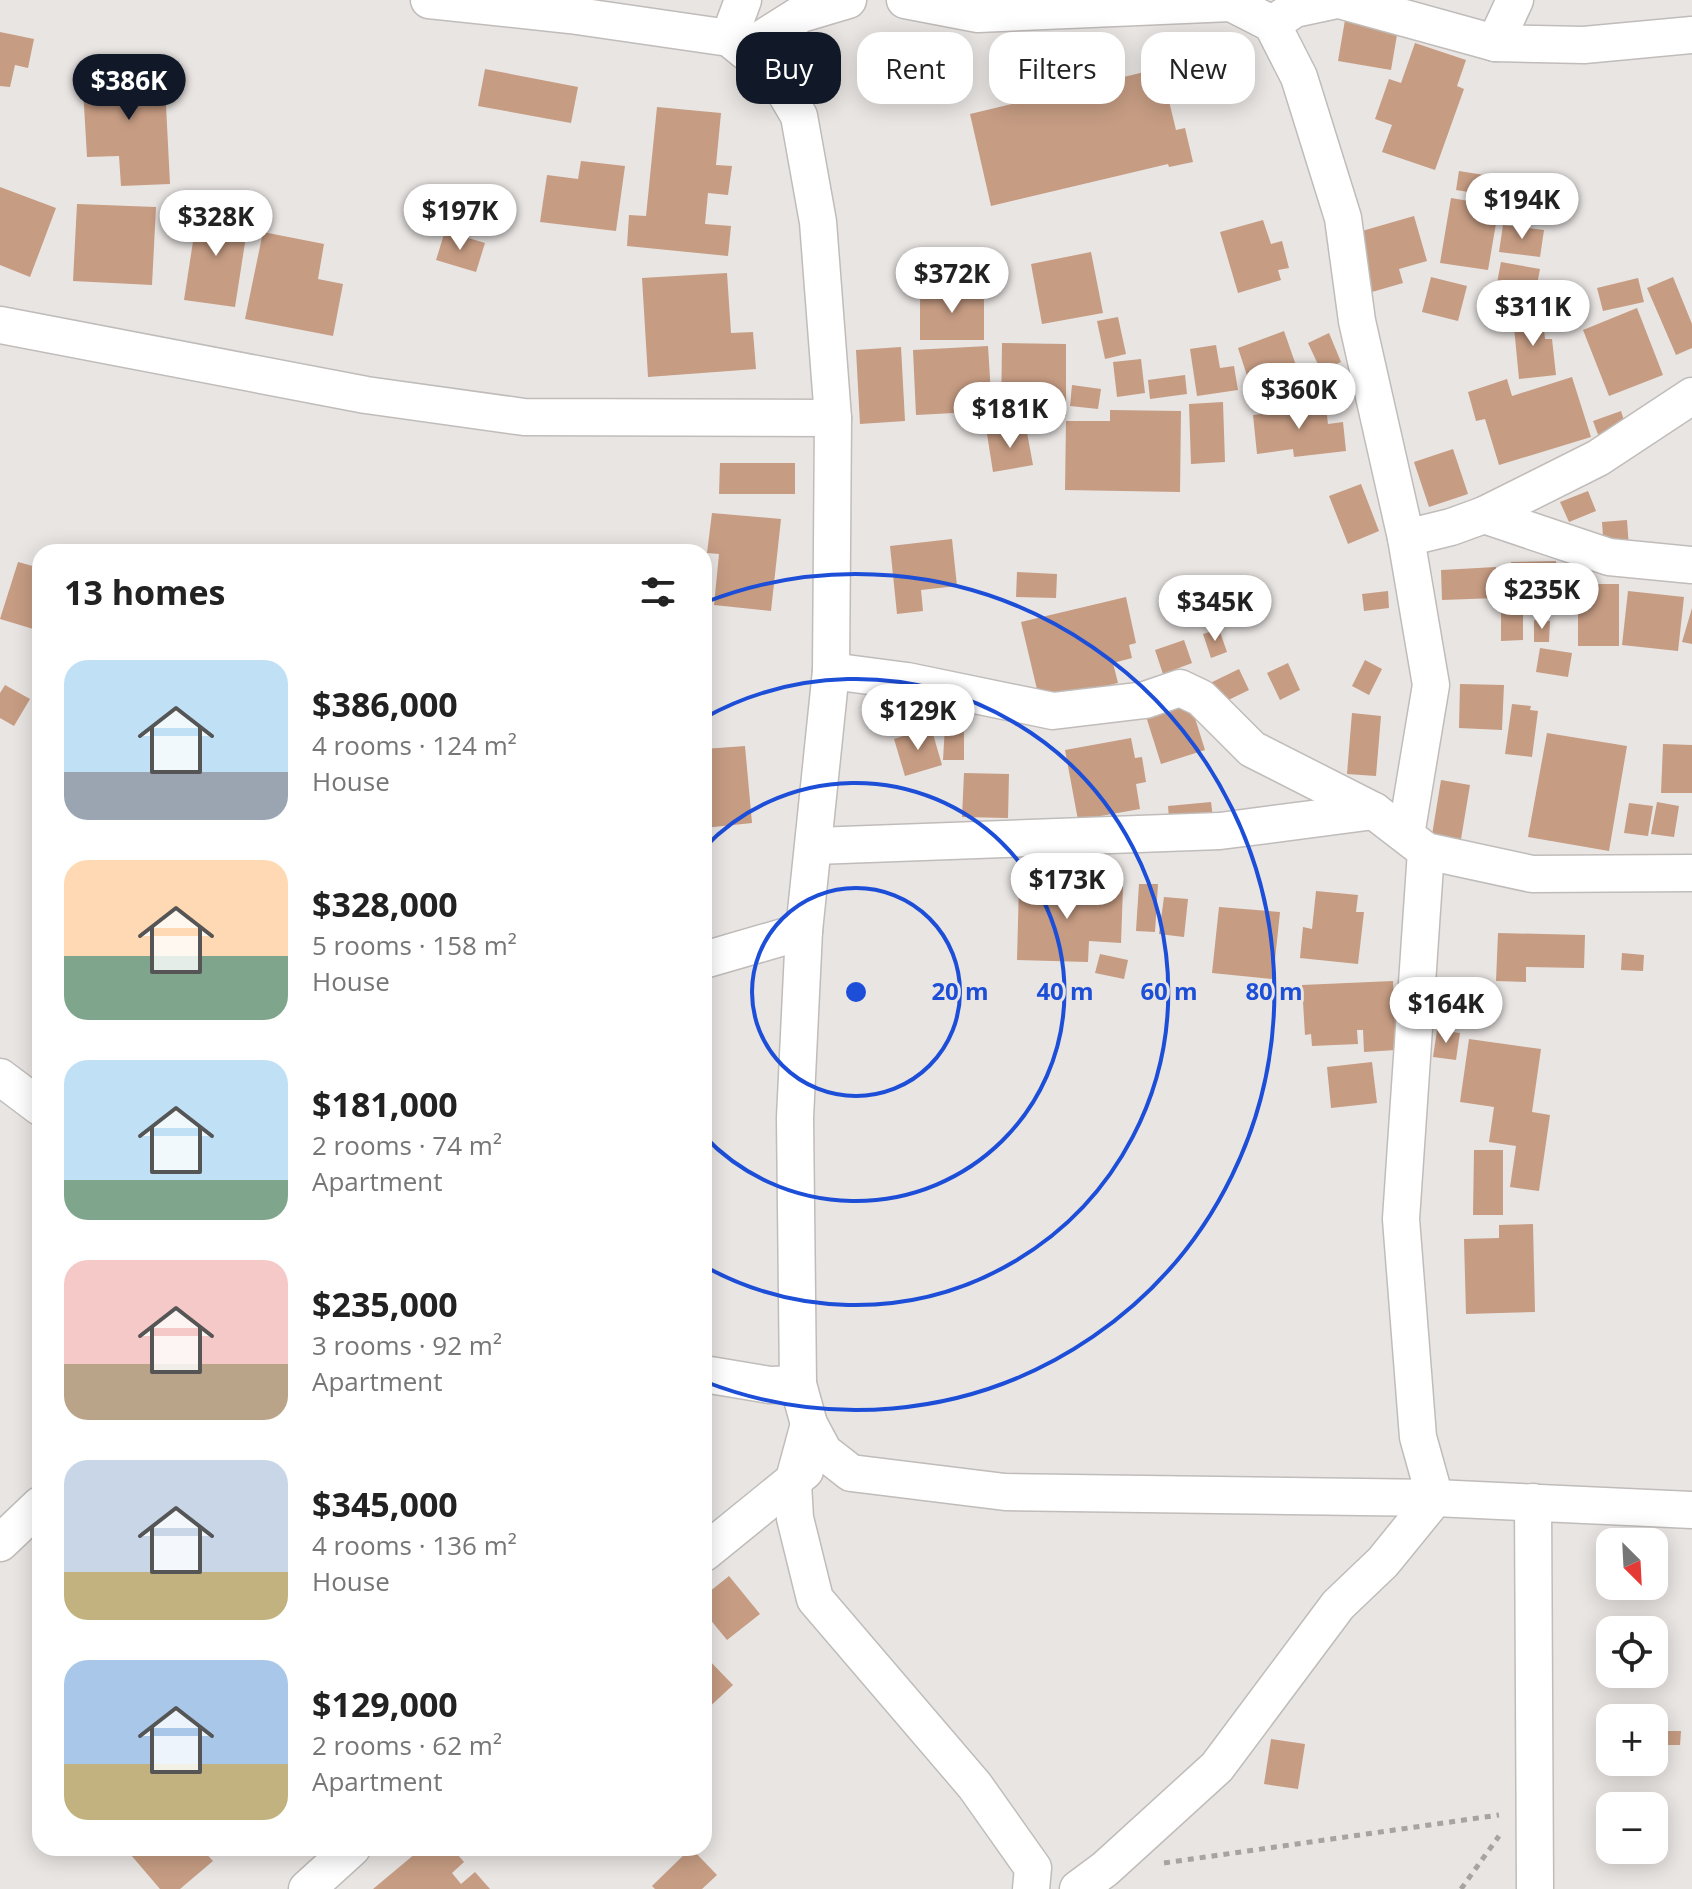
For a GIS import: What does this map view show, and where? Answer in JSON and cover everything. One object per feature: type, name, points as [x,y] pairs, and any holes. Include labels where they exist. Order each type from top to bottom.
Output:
[{"type":"street","points":[[429,0],[570,15],[736,44]]},
{"type":"street","points":[[739,32],[743,0]]},
{"type":"street","points":[[763,32],[801,14],[848,0]]},
{"type":"street","points":[[905,0],[978,14],[1231,3],[1272,24],[1299,77],[1343,218],[1357,321],[1406,538],[1431,685],[1416,843],[1401,1219],[1418,1437],[1435,1498]]},
{"type":"street","points":[[1272,24],[1295,9],[1338,0],[1495,43],[1584,45],[1692,35]]},
{"type":"street","points":[[1495,43],[1515,0]]},
{"type":"street","points":[[792,104],[799,116],[818,222],[833,418],[831,671],[804,931],[795,1118],[798,1384],[817,1438],[851,1473],[1005,1492],[1435,1498],[1692,1510]]},
{"type":"street","points":[[0,325],[366,395],[524,417],[833,418]]},
{"type":"street","points":[[1406,538],[1484,515],[1598,458],[1692,396]]},
{"type":"street","points":[[1484,515],[1609,557],[1692,565]]},
{"type":"street","points":[[831,671],[907,681],[1053,711],[1145,700],[1180,688],[1201,698],[1252,749],[1374,811],[1416,843],[1532,874],[1692,873]]},
{"type":"street","points":[[815,846],[1220,831],[1374,811]]},
{"type":"street","points":[[712,958],[804,931]]},
{"type":"street","points":[[0,1077],[32,1101]]},
{"type":"street","points":[[712,1375],[770,1385],[798,1384]]},
{"type":"street","points":[[712,1547],[793,1483],[817,1438]]},
{"type":"street","points":[[793,1483],[795,1518],[815,1599],[975,1786],[1032,1878],[1079,1888],[1105,1869],[1217,1767],[1338,1605],[1383,1562],[1435,1498]]},
{"type":"street","points":[[1533,1502],[1526,1810],[1535,1889]]},
{"type":"street","points":[[0,1543],[32,1513]]},
{"type":"street","points":[[307,1889],[343,1856]]},
{"type":"path","points":[[1162,1863],[1526,1810]]},
{"type":"path","points":[[1461,1889],[1526,1810]]},
{"type":"building","points":[[1345,20],[1398,29],[1391,70],[1338,61]]},
{"type":"building","points":[[0,32],[34,39],[28,68],[15,65],[10,87],[0,86]]},
{"type":"building","points":[[1415,43],[1466,60],[1457,86],[1464,89],[1435,170],[1382,152],[1392,125],[1375,119],[1389,79],[1401,83]]},
{"type":"building","points":[[164,66],[170,184],[121,186],[119,156],[87,157],[82,71]]},
{"type":"building","points":[[485,69],[578,87],[571,123],[478,106]]},
{"type":"building","points":[[1141,73],[1141,104],[1170,104],[1176,130],[1185,128],[1193,162],[1169,167],[1168,164],[991,206],[970,114],[1012,104],[1125,104],[1125,77]]},
{"type":"building","points":[[657,107],[721,113],[716,165],[732,166],[728,195],[708,193],[705,224],[731,226],[728,256],[627,246],[629,215],[646,216]]},
{"type":"building","points":[[581,161],[625,166],[616,231],[540,222],[547,175],[578,179]]},
{"type":"building","points":[[1459,171],[1484,175],[1481,194],[1456,190]]},
{"type":"building","points":[[0,187],[56,208],[30,277],[0,265]]},
{"type":"building","points":[[1451,198],[1499,206],[1488,270],[1440,263]]},
{"type":"building","points":[[77,204],[156,207],[152,285],[73,281]]},
{"type":"building","points":[[198,209],[249,217],[235,307],[184,300]]},
{"type":"building","points":[[1414,216],[1427,261],[1399,269],[1403,283],[1372,292],[1355,233]]},
{"type":"building","points":[[1263,220],[1271,244],[1282,241],[1289,268],[1278,270],[1281,280],[1238,293],[1220,232]]},
{"type":"building","points":[[1503,225],[1544,230],[1540,257],[1499,252]]},
{"type":"building","points":[[445,231],[485,243],[476,272],[436,260]]},
{"type":"building","points":[[263,232],[324,244],[318,279],[343,284],[333,336],[245,319]]},
{"type":"building","points":[[1091,252],[1103,313],[1042,324],[1031,264]]},
{"type":"building","points":[[1501,262],[1540,269],[1535,295],[1496,288]]},
{"type":"building","points":[[727,273],[731,333],[753,332],[756,369],[648,377],[642,278]]},
{"type":"building","points":[[1431,277],[1467,286],[1458,321],[1422,312]]},
{"type":"building","points":[[1673,277],[1692,324],[1692,348],[1676,355],[1647,288]]},
{"type":"building","points":[[1638,278],[1644,302],[1603,311],[1597,288]]},
{"type":"building","points":[[984,289],[984,340],[920,340],[920,290]]},
{"type":"building","points":[[1637,308],[1663,375],[1609,396],[1583,330]]},
{"type":"building","points":[[1542,313],[1545,339],[1552,339],[1556,375],[1519,379],[1513,317]]},
{"type":"building","points":[[1118,317],[1126,354],[1105,359],[1097,321]]},
{"type":"building","points":[[1284,331],[1299,374],[1252,391],[1238,348]]},
{"type":"building","points":[[1329,333],[1341,362],[1321,371],[1308,343]]},
{"type":"building","points":[[1002,343],[1066,344],[1066,416],[1001,416]]},
{"type":"building","points":[[1216,345],[1220,368],[1234,366],[1238,390],[1197,396],[1190,349]]},
{"type":"building","points":[[988,346],[992,411],[916,415],[913,350]]},
{"type":"building","points":[[901,347],[905,421],[860,424],[856,350]]},
{"type":"building","points":[[1141,359],[1145,393],[1117,397],[1113,362]]},
{"type":"building","points":[[1185,375],[1187,394],[1150,399],[1148,380]]},
{"type":"building","points":[[1572,377],[1591,437],[1499,465],[1485,419],[1476,421],[1468,392],[1507,379],[1512,396]]},
{"type":"building","points":[[1072,385],[1101,389],[1098,409],[1070,406]]},
{"type":"building","points":[[1325,399],[1328,424],[1343,422],[1346,451],[1294,457],[1293,449],[1257,454],[1253,415],[1289,411],[1288,403]]},
{"type":"building","points":[[1223,402],[1225,462],[1191,464],[1189,404]]},
{"type":"building","points":[[1110,410],[1181,411],[1180,492],[1065,490],[1066,421],[1110,421]]},
{"type":"building","points":[[1621,411],[1627,430],[1600,440],[1593,421]]},
{"type":"building","points":[[1026,427],[1033,465],[993,472],[987,434]]},
{"type":"building","points":[[1453,449],[1468,494],[1429,507],[1414,462]]},
{"type":"building","points":[[720,463],[795,463],[795,494],[719,494]]},
{"type":"building","points":[[1361,484],[1379,531],[1348,544],[1329,496]]},
{"type":"building","points":[[1588,491],[1596,511],[1569,522],[1560,502]]},
{"type":"building","points":[[712,513],[781,519],[771,611],[714,605],[719,554],[712,553],[712,544],[708,544]]},
{"type":"building","points":[[1627,520],[1629,548],[1604,551],[1602,522]]},
{"type":"building","points":[[952,539],[957,586],[921,590],[923,611],[897,614],[890,546]]},
{"type":"building","points":[[1556,561],[1556,613],[1523,614],[1523,640],[1501,641],[1501,611],[1512,611],[1511,562]]},
{"type":"building","points":[[18,562],[32,566],[32,629],[0,619]]},
{"type":"building","points":[[1496,567],[1497,598],[1442,600],[1441,570]]},
{"type":"building","points":[[1017,572],[1057,574],[1056,598],[1016,597]]},
{"type":"building","points":[[1578,584],[1619,584],[1619,646],[1578,646]]},
{"type":"building","points":[[1388,591],[1389,608],[1364,611],[1362,594]]},
{"type":"building","points":[[1628,591],[1684,597],[1678,651],[1622,645]]},
{"type":"building","points":[[1126,597],[1136,643],[1129,645],[1132,658],[1113,663],[1118,683],[1040,702],[1021,622]]},
{"type":"building","points":[[1692,608],[1692,644],[1682,642]]},
{"type":"building","points":[[1534,620],[1550,621],[1549,642],[1534,642]]},
{"type":"building","points":[[1219,629],[1227,652],[1211,658],[1203,634]]},
{"type":"building","points":[[1184,640],[1192,663],[1163,674],[1155,650]]},
{"type":"building","points":[[1540,648],[1572,653],[1568,677],[1536,672]]},
{"type":"building","points":[[1365,660],[1382,669],[1369,695],[1352,686]]},
{"type":"building","points":[[1288,663],[1300,690],[1280,700],[1267,673]]},
{"type":"building","points":[[1239,669],[1249,690],[1214,707],[1204,686]]},
{"type":"building","points":[[1460,684],[1504,685],[1502,730],[1459,728]]},
{"type":"building","points":[[5,685],[30,699],[14,726],[0,718],[0,693]]},
{"type":"building","points":[[1189,699],[1205,750],[1161,764],[1145,713]]},
{"type":"building","points":[[1512,704],[1531,706],[1530,710],[1538,711],[1532,757],[1505,754]]},
{"type":"building","points":[[1352,713],[1381,716],[1376,776],[1347,774]]},
{"type":"building","points":[[945,726],[964,726],[964,760],[943,760]]},
{"type":"building","points":[[931,727],[942,765],[905,776],[894,739]]},
{"type":"building","points":[[1547,733],[1627,746],[1609,851],[1528,837]]},
{"type":"building","points":[[1131,738],[1135,758],[1142,757],[1146,782],[1136,784],[1140,809],[1078,820],[1065,750]]},
{"type":"building","points":[[1663,744],[1692,745],[1692,793],[1661,793]]},
{"type":"building","points":[[745,746],[752,823],[712,827],[712,748]]},
{"type":"building","points":[[964,773],[1009,774],[1008,818],[962,817]]},
{"type":"building","points":[[1441,780],[1470,785],[1460,845],[1431,841]]},
{"type":"building","points":[[1211,802],[1214,826],[1170,831],[1168,806]]},
{"type":"building","points":[[1657,802],[1679,806],[1674,837],[1651,834]]},
{"type":"building","points":[[1629,803],[1653,806],[1648,836],[1624,833]]},
{"type":"building","points":[[1019,884],[1123,887],[1121,943],[1089,941],[1088,962],[1017,960]]},
{"type":"building","points":[[1139,884],[1158,884],[1155,932],[1136,931]]},
{"type":"building","points":[[1316,891],[1358,895],[1356,912],[1364,912],[1358,964],[1300,958],[1303,927],[1312,929]]},
{"type":"building","points":[[1164,897],[1188,899],[1184,937],[1159,934]]},
{"type":"building","points":[[1219,907],[1280,912],[1273,979],[1212,973]]},
{"type":"building","points":[[1498,933],[1585,935],[1584,968],[1526,967],[1526,982],[1496,981]]},
{"type":"building","points":[[1622,953],[1644,955],[1643,971],[1621,970]]},
{"type":"building","points":[[1100,954],[1128,960],[1124,979],[1095,973]]},
{"type":"building","points":[[1393,981],[1396,1050],[1364,1052],[1363,1030],[1357,1030],[1358,1044],[1312,1046],[1311,1034],[1305,1035],[1302,985]]},
{"type":"building","points":[[1437,1030],[1460,1033],[1456,1060],[1433,1057]]},
{"type":"building","points":[[1469,1039],[1541,1049],[1532,1112],[1550,1115],[1539,1191],[1510,1187],[1516,1146],[1489,1142],[1494,1107],[1460,1102]]},
{"type":"building","points":[[1372,1062],[1377,1103],[1331,1108],[1327,1067]]},
{"type":"building","points":[[1474,1150],[1503,1150],[1503,1215],[1473,1215]]},
{"type":"building","points":[[1533,1224],[1535,1312],[1466,1314],[1464,1239],[1499,1238],[1499,1225]]},
{"type":"building","points":[[729,1576],[760,1614],[727,1640],[712,1622],[712,1590]]},
{"type":"building","points":[[712,1663],[733,1685],[712,1705]]},
{"type":"building","points":[[1668,1731],[1681,1731],[1680,1745],[1668,1745]]},
{"type":"building","points":[[1271,1739],[1305,1744],[1298,1789],[1264,1784]]},
{"type":"building","points":[[132,1856],[208,1856],[213,1861],[180,1889],[160,1889]]},
{"type":"building","points":[[412,1856],[459,1856],[464,1862],[452,1873],[461,1884],[475,1872],[490,1889],[373,1889]]},
{"type":"building","points":[[683,1856],[699,1856],[717,1875],[702,1889],[655,1889],[652,1886]]}]
